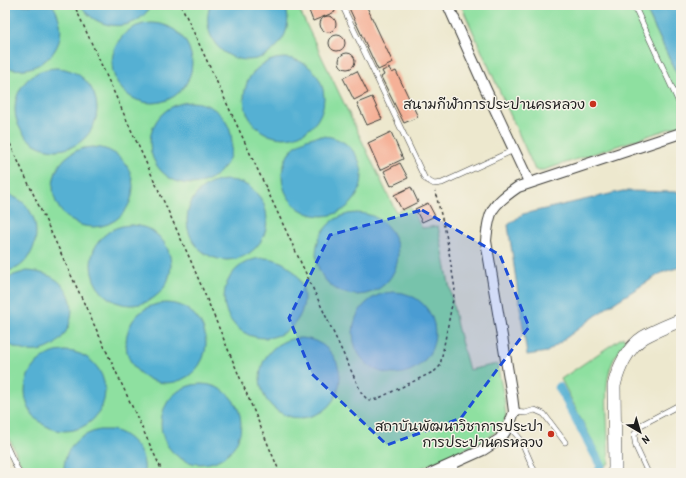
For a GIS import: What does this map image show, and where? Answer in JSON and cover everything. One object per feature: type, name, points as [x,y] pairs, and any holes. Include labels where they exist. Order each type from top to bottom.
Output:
[{"type":"street","points":[[448,5],[529,182]]},
{"type":"street","points":[[432,473],[455,468],[500,439],[509,426],[514,412],[486,241],[488,223],[492,210],[502,198],[518,187],[529,182],[681,133]]},
{"type":"street","points":[[614,473],[614,386],[617,373],[622,362],[631,349],[643,337],[681,320]]},
{"type":"lane","points":[[343,5],[425,179],[434,184],[442,183],[514,150]]},
{"type":"lane","points":[[634,5],[681,107]]},
{"type":"lane","points":[[648,473],[636,447],[634,435],[641,426],[681,404]]},
{"type":"lane","points":[[514,412],[525,413],[535,410],[544,414],[565,442]]},
{"type":"lane","points":[[509,426],[521,440],[534,470]]},
{"type":"lane","points":[[5,443],[19,473]]},
{"type":"path","points":[[181,5],[362,394],[368,400],[377,399],[435,371],[440,366],[455,289],[446,234],[434,184]]},
{"type":"path","points":[[76,9],[190,258],[280,473]]},
{"type":"path","points":[[5,133],[163,473]]},
{"type":"highlighted area","points":[[422,210],[500,255],[529,327],[461,418],[387,445],[312,374],[289,318],[330,235]]},
{"type":"green space","points":[[5,5],[297,5],[396,212],[409,206],[422,228],[438,226],[457,326],[469,370],[497,364],[504,397],[506,417],[501,427],[486,440],[410,473],[25,473],[5,429]]},
{"type":"green space","name":"สนามกีฬาการประปานครหลวง","points":[[461,5],[644,5],[681,83],[681,125],[544,170],[535,170]]},
{"type":"green space","points":[[623,337],[626,341],[614,359],[608,377],[607,406],[609,463],[605,466],[561,379]]},
{"type":"water","points":[[5,5],[52,5],[56,11],[61,31],[59,42],[47,59],[38,65],[28,69],[5,67]]},
{"type":"water","points":[[81,5],[151,5],[145,14],[136,21],[126,25],[116,26],[96,20],[87,14]]},
{"type":"water","points":[[210,5],[285,5],[288,22],[285,34],[272,51],[259,58],[245,60],[231,56],[220,49],[211,37],[208,22]]},
{"type":"water","points":[[644,5],[681,5],[681,83]]},
{"type":"water","points":[[152,23],[167,26],[180,35],[189,48],[192,63],[189,78],[180,91],[167,100],[152,103],[137,100],[124,91],[115,78],[112,63],[115,48],[124,35],[137,26]]},
{"type":"water","points":[[284,58],[299,61],[312,70],[321,83],[324,98],[321,113],[312,126],[299,135],[284,138],[269,135],[256,126],[247,113],[244,98],[247,83],[256,70],[269,61]]},
{"type":"water","points":[[56,68],[72,71],[85,80],[94,93],[97,109],[94,125],[85,138],[72,147],[56,150],[40,147],[27,138],[18,125],[15,109],[18,93],[27,80],[40,71]]},
{"type":"water","points":[[191,102],[207,106],[220,114],[228,127],[232,143],[228,159],[220,172],[207,180],[191,184],[175,180],[162,172],[154,159],[150,143],[154,127],[162,114],[175,106]]},
{"type":"water","points":[[322,136],[337,139],[350,148],[359,161],[362,176],[359,191],[350,204],[337,213],[322,216],[307,213],[294,204],[285,191],[282,176],[285,161],[294,148],[307,139]]},
{"type":"water","points":[[93,147],[108,150],[121,159],[130,172],[133,187],[130,202],[121,215],[108,224],[93,227],[78,224],[65,215],[56,202],[53,187],[56,172],[65,159],[78,150]]},
{"type":"water","points":[[227,180],[242,183],[255,192],[264,205],[267,220],[264,235],[255,248],[242,257],[227,260],[212,257],[199,248],[190,235],[187,220],[190,205],[199,192],[212,183]]},
{"type":"water","points":[[623,191],[681,192],[681,267],[663,272],[609,306],[547,352],[527,355],[508,225],[523,214]]},
{"type":"water","points":[[5,193],[18,199],[26,205],[35,224],[36,232],[33,249],[24,263],[17,268],[5,272]]},
{"type":"water","points":[[357,213],[373,216],[386,225],[395,238],[398,254],[395,270],[386,283],[373,292],[357,295],[341,292],[328,283],[319,270],[316,254],[319,238],[328,225],[341,216]]},
{"type":"water","points":[[123,225],[139,225],[160,236],[171,257],[171,273],[160,294],[139,305],[123,305],[109,299],[102,294],[97,287],[91,273],[91,257],[97,243],[102,236],[109,231]]},
{"type":"water","points":[[264,258],[279,261],[292,270],[301,283],[304,298],[301,313],[292,326],[279,335],[264,338],[249,335],[236,326],[227,313],[224,298],[227,283],[236,270],[249,261]]},
{"type":"water","points":[[27,271],[51,277],[66,290],[72,306],[70,323],[61,339],[47,349],[28,351],[5,342],[5,281],[14,275]]},
{"type":"water","points":[[394,292],[410,295],[423,304],[432,317],[435,333],[432,349],[423,362],[410,371],[394,374],[378,371],[365,362],[356,349],[353,333],[356,317],[365,304],[378,295]]},
{"type":"water","points":[[158,303],[174,303],[188,309],[200,321],[206,335],[206,351],[200,365],[188,377],[174,383],[158,383],[144,377],[132,365],[126,351],[126,335],[132,321],[144,309]]},
{"type":"water","points":[[300,338],[315,341],[328,350],[337,363],[340,378],[337,393],[328,406],[315,415],[300,418],[285,415],[272,406],[263,393],[260,378],[263,363],[272,350],[285,341]]},
{"type":"water","points":[[65,351],[80,354],[93,363],[102,376],[105,391],[102,406],[93,419],[80,428],[65,431],[50,428],[37,419],[28,406],[25,391],[28,376],[37,363],[50,354]]},
{"type":"water","points":[[201,384],[216,387],[229,396],[238,409],[241,424],[238,439],[229,452],[216,461],[201,464],[186,461],[173,452],[164,439],[161,424],[164,409],[173,396],[186,387]]},
{"type":"water","points":[[99,430],[112,430],[119,432],[131,440],[140,452],[143,459],[144,473],[64,473],[66,457],[73,444],[84,436]]},
{"type":"building","points":[[300,5],[333,5],[335,12],[313,21],[308,8],[302,10]]},
{"type":"building","points":[[355,5],[366,5],[393,63],[378,70],[349,8]]},
{"type":"building","points":[[325,16],[331,16],[336,21],[334,30],[331,32],[325,32],[320,27],[320,21]]},
{"type":"building","points":[[337,35],[343,37],[345,43],[343,49],[337,51],[331,49],[329,43],[331,37]]},
{"type":"building","points":[[347,53],[353,55],[355,61],[353,67],[347,69],[341,67],[339,61],[341,55]]},
{"type":"building","points":[[389,68],[392,73],[396,71],[418,117],[404,123],[381,77],[384,75],[382,71]]},
{"type":"building","points":[[357,71],[368,93],[354,100],[343,78]]},
{"type":"building","points":[[372,97],[382,119],[367,125],[357,103]]},
{"type":"building","points":[[391,132],[403,159],[380,170],[368,143]]},
{"type":"building","points":[[400,163],[408,178],[391,186],[384,171]]},
{"type":"building","points":[[411,187],[418,202],[402,210],[394,195]]},
{"type":"building","points":[[428,203],[435,216],[422,222],[415,209]]},
{"type":"waterway","points":[[559,387],[601,466],[598,473]]},
{"type":"place","name":"สนามกีฬาการประปานครหลวง","points":[[593,104]]},
{"type":"place","name":"สถาบันพัฒนาวิชาการประปา การประปานครหลวง","points":[[551,434]]}]
